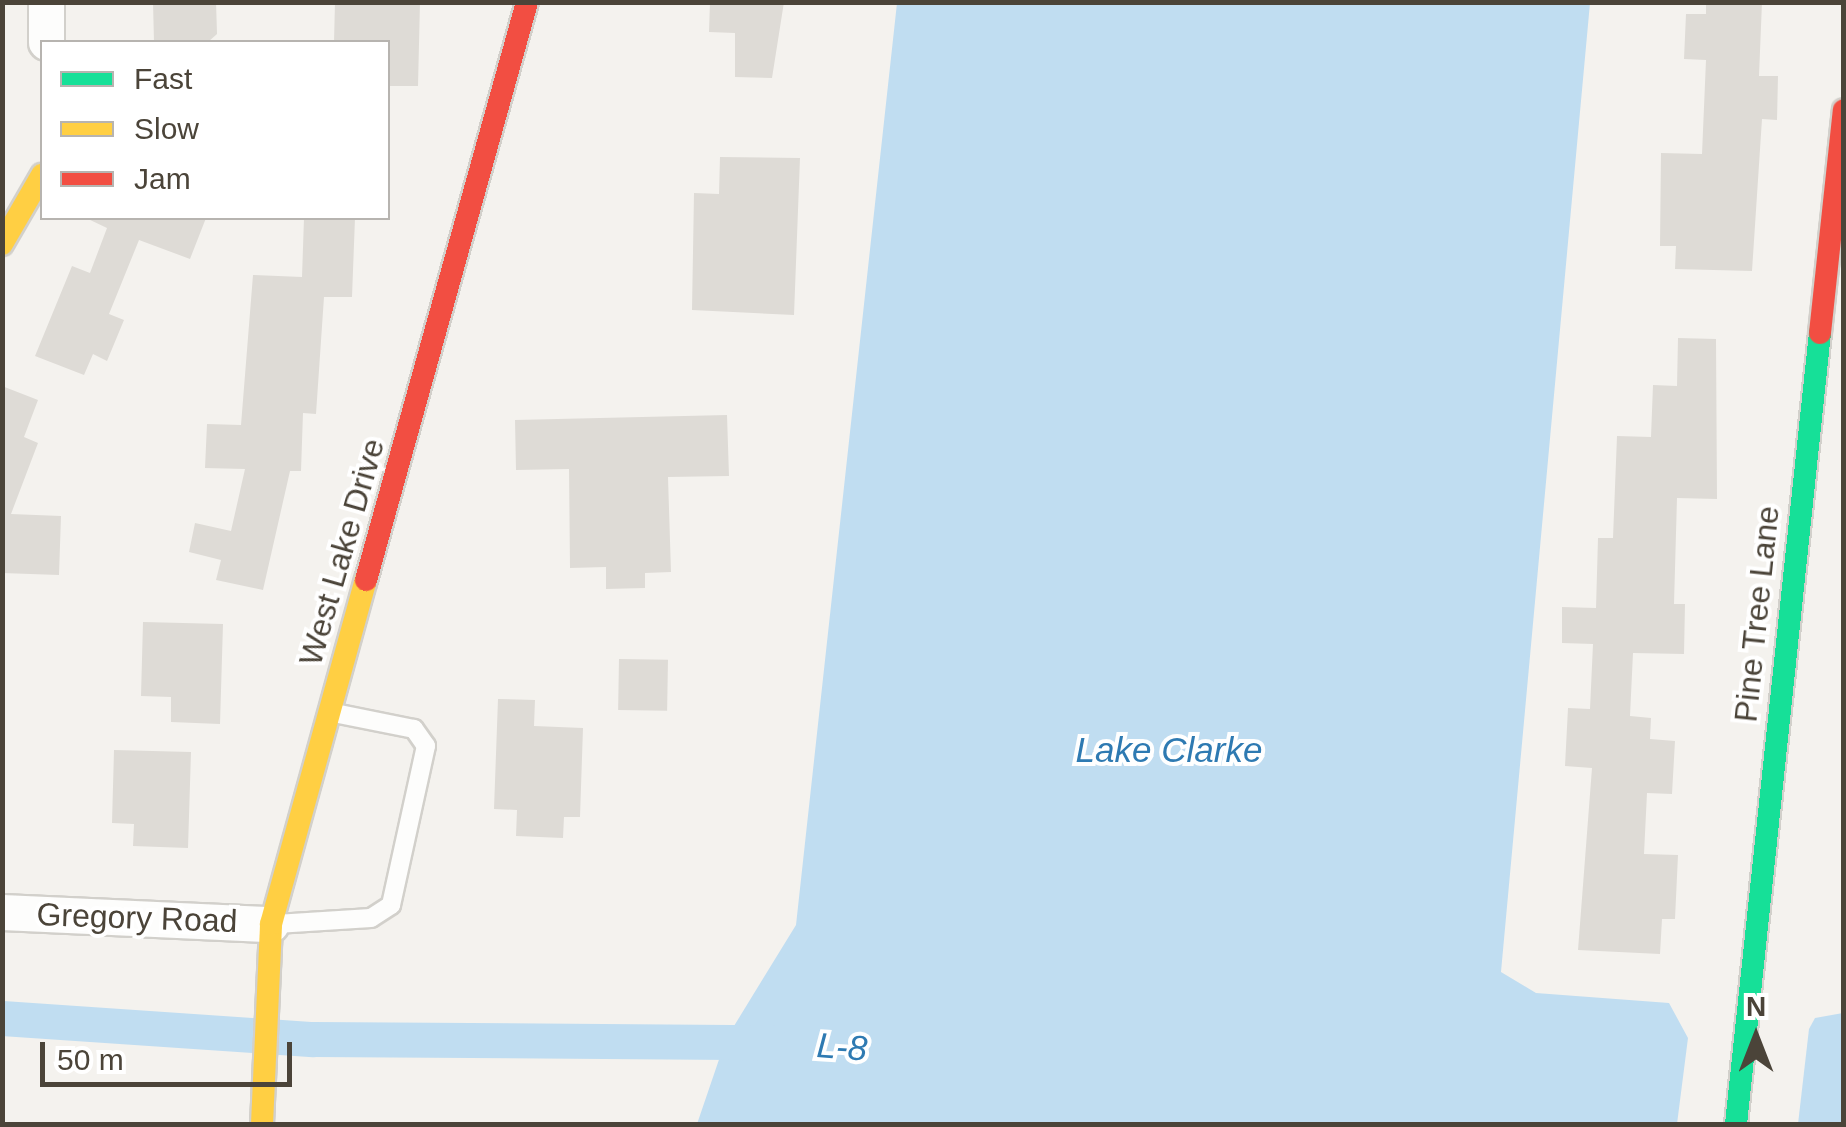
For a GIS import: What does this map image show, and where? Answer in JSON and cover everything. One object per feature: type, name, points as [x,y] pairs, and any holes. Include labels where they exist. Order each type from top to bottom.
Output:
[{"type":"street","points":[[46,2],[46,40]]},
{"type":"street","name":"West Lake Drive","points":[[262,1124],[265,976],[271,924],[527,2]]},
{"type":"street","name":"Pine Tree Lane","points":[[1736,1124],[1844,110]]},
{"type":"street","points":[[2,244],[40,179]]},
{"type":"street","name":"Gregory Road","points":[[2,912],[271,924]]},
{"type":"lane","points":[[271,924],[371,918],[390,906],[426,746],[414,729],[330,712]]},
{"type":"water","name":"Lake Clarke","points":[[897,3],[1590,3],[1501,972],[1536,993],[1669,1003],[1688,1038],[1677,1124],[697,1124],[726,1039],[796,925]]},
{"type":"water","points":[[1843,1013],[1843,1124],[1798,1124],[1809,1029],[1815,1018]]},
{"type":"building","points":[[153,2],[216,2],[217,34],[210,40],[154,40]]},
{"type":"building","points":[[335,2],[420,2],[418,86],[390,86],[390,40],[334,40]]},
{"type":"building","points":[[710,2],[784,2],[772,78],[735,77],[735,33],[709,32]]},
{"type":"building","points":[[1706,2],[1762,2],[1759,76],[1778,76],[1777,120],[1762,119],[1752,271],[1675,269],[1676,246],[1660,246],[1661,153],[1702,154],[1706,60],[1684,59],[1686,14],[1706,14]]},
{"type":"building","points":[[720,157],[800,158],[794,315],[692,310],[694,193],[719,194]]},
{"type":"building","points":[[90,220],[205,220],[190,259],[139,240],[109,314],[124,320],[107,361],[93,354],[84,375],[35,356],[72,266],[90,273],[107,228]]},
{"type":"building","points":[[304,220],[355,220],[352,297],[324,297],[316,414],[303,413],[301,471],[290,471],[263,590],[216,580],[221,560],[189,552],[195,523],[231,531],[245,469],[205,468],[207,424],[241,425],[253,275],[302,277]]},
{"type":"building","points":[[1678,338],[1716,339],[1717,499],[1677,498],[1674,604],[1685,604],[1684,654],[1633,653],[1630,716],[1651,718],[1650,739],[1675,741],[1672,794],[1647,793],[1644,854],[1678,855],[1675,919],[1662,919],[1660,954],[1578,950],[1592,768],[1565,766],[1568,708],[1590,709],[1593,644],[1562,643],[1562,607],[1596,608],[1598,538],[1613,538],[1617,436],[1651,437],[1653,385],[1677,386]]},
{"type":"building","points":[[2,386],[38,400],[24,437],[38,443],[11,514],[61,516],[59,575],[2,573]]},
{"type":"building","points":[[727,415],[729,476],[668,477],[671,572],[645,573],[645,588],[606,589],[606,567],[570,568],[569,469],[516,470],[515,420]]},
{"type":"building","points":[[143,622],[223,624],[220,724],[171,722],[171,697],[141,696]]},
{"type":"building","points":[[619,659],[668,660],[667,711],[618,710]]},
{"type":"building","points":[[498,699],[535,700],[534,726],[583,728],[580,817],[564,817],[563,838],[516,836],[517,810],[494,809]]},
{"type":"building","points":[[114,750],[191,752],[188,848],[133,846],[134,824],[112,823]]},
{"type":"waterway","name":"L-8","points":[[2,1018],[313,1039],[770,1042]]},
{"type":"traffic: fast","points":[[1736,1124],[1820,333]]},
{"type":"traffic: slow","points":[[2,244],[40,178]]},
{"type":"traffic: slow","points":[[262,1124],[271,924],[366,580]]},
{"type":"traffic: jam","points":[[366,580],[527,2]]},
{"type":"traffic: jam","points":[[1820,333],[1844,110]]}]
